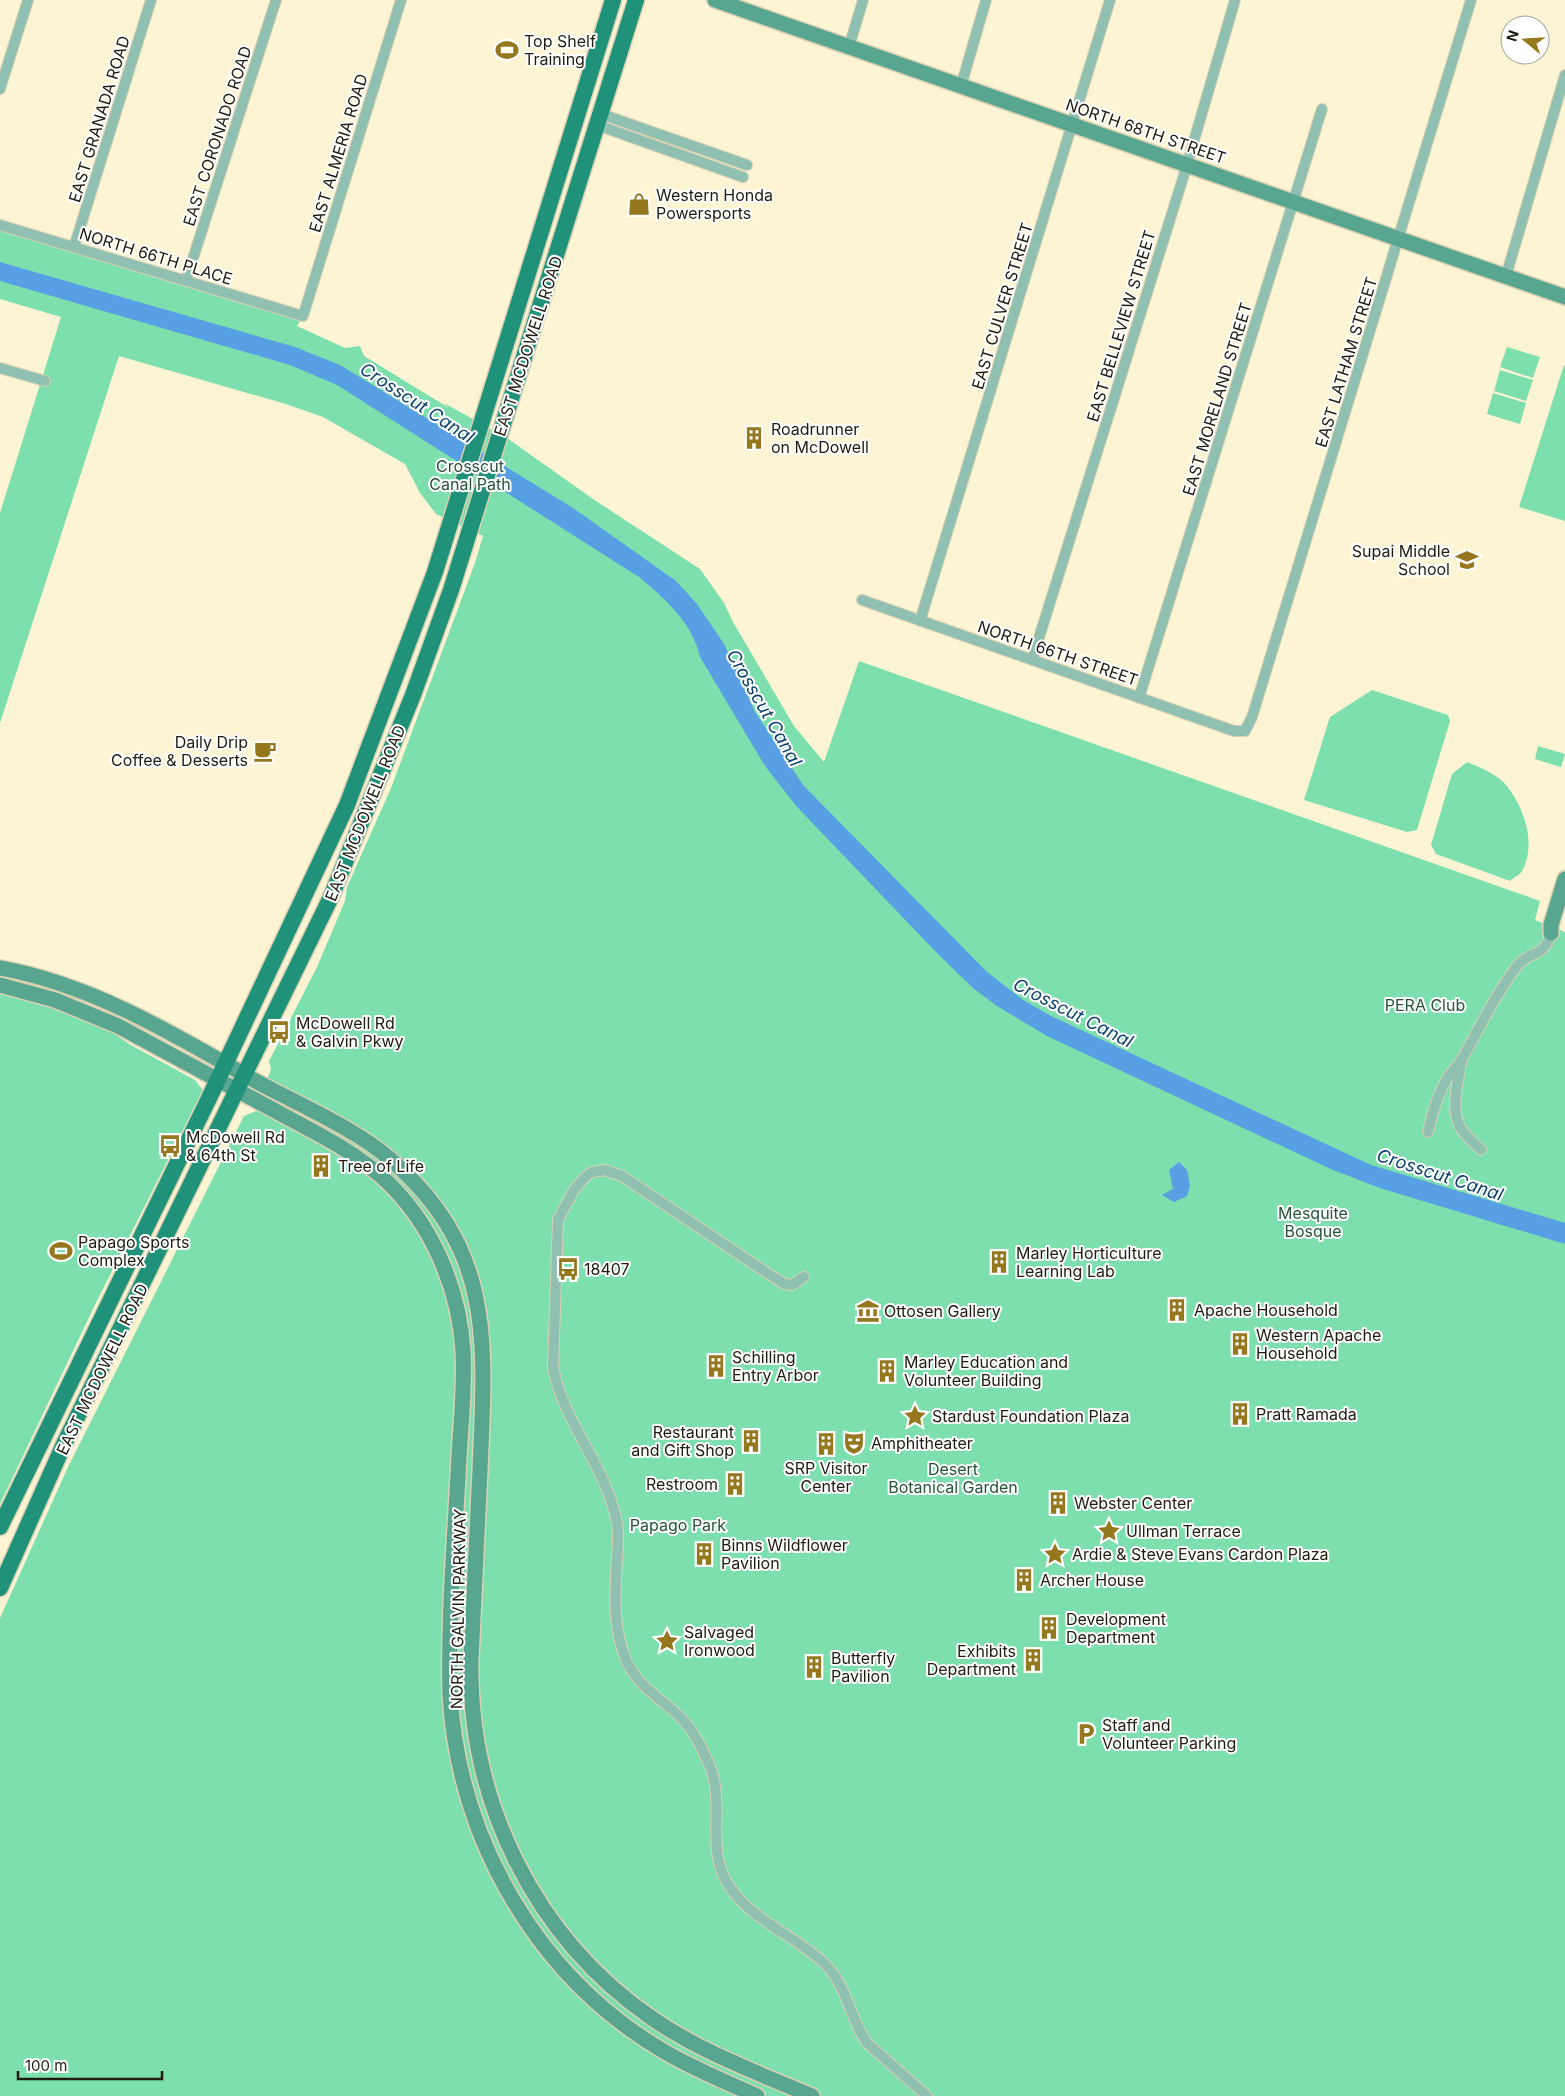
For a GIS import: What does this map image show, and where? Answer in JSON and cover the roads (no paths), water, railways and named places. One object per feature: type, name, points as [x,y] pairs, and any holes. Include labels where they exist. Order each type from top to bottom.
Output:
[{"type":"main road","name":"EAST MCDOWELL ROAD","points":[[0,1527],[298,914],[346,805],[435,572],[612,0]]},
{"type":"main road","name":"EAST MCDOWELL ROAD","points":[[0,1588],[64,1444],[238,1091],[331,897],[421,674],[486,482],[636,0]]},
{"type":"main road","name":"NORTH 68TH STREET","points":[[714,0],[1074,124],[1565,297]]},
{"type":"main road","points":[[568,141],[590,148]]},
{"type":"main road","points":[[346,861],[355,815],[369,779],[366,754],[390,726],[421,674]]},
{"type":"main road","points":[[1551,933],[1551,925],[1565,879]]},
{"type":"main road","name":"NORTH GALVIN PARKWAY","points":[[0,968],[21,973],[113,1005],[225,1064],[364,1141],[400,1167],[423,1192],[443,1220],[460,1249],[472,1280],[479,1308],[484,1361],[472,1703],[488,1791],[501,1828],[522,1874],[545,1912],[570,1944],[612,1987],[663,2025],[713,2053],[812,2096]]},
{"type":"main road","points":[[16,989],[21,973]]},
{"type":"main road","name":"NORTH GALVIN PARKWAY","points":[[0,985],[73,1007],[118,1026],[346,1150],[382,1177],[397,1191],[424,1228],[437,1251],[452,1289],[460,1328],[463,1370],[449,1669],[451,1714],[458,1759],[470,1806],[502,1882],[522,1917],[550,1954],[610,2013],[665,2052],[757,2096]]},
{"type":"street","points":[[0,89],[28,0]]},
{"type":"street","name":"EAST GRANADA ROAD","points":[[74,247],[151,0]]},
{"type":"street","name":"EAST CORONADO ROAD","points":[[186,280],[276,0]]},
{"type":"street","name":"EAST ALMERIA ROAD","points":[[303,316],[401,0]]},
{"type":"street","points":[[849,47],[863,0]]},
{"type":"street","points":[[961,86],[986,0]]},
{"type":"street","name":"EAST CULVER STREET","points":[[920,621],[1074,124],[1110,0]]},
{"type":"street","name":"EAST BELLEVIEW STREET","points":[[1032,660],[1235,0]]},
{"type":"street","name":"EAST LATHAM STREET","points":[[1245,732],[1255,708],[1471,0]]},
{"type":"street","points":[[1506,276],[1565,76]]},
{"type":"street","name":"EAST MORELAND STREET","points":[[1139,698],[1322,109]]},
{"type":"street","points":[[599,119],[747,165]]},
{"type":"street","points":[[599,119],[743,177]]},
{"type":"street","name":"NORTH 66TH PLACE","points":[[0,225],[303,316]]},
{"type":"street","points":[[0,368],[45,380]]},
{"type":"street","name":"NORTH 66TH STREET","points":[[862,600],[1234,731],[1245,732]]},
{"type":"street","points":[[1428,1132],[1432,1112],[1448,1077],[1461,1062],[1480,1024],[1519,964],[1543,950],[1548,944],[1551,933]]},
{"type":"street","points":[[1461,1062],[1455,1091],[1456,1115],[1462,1130],[1481,1150]]},
{"type":"street","points":[[804,1276],[792,1285],[785,1284],[622,1176],[605,1170],[593,1172],[579,1184],[558,1220],[553,1367],[556,1384],[567,1411],[599,1473],[612,1502],[618,1524],[615,1616],[620,1643],[635,1675],[645,1688],[679,1716],[701,1746],[712,1772],[715,1790],[717,1855],[725,1880],[744,1905],[825,1964],[841,1987],[861,2034],[867,2043],[927,2096]]},
{"type":"street","points":[[910,2082],[913,2096]]},
{"type":"water","points":[[0,262],[295,347],[340,365],[573,508],[676,581],[697,604],[724,644],[755,712],[803,785],[987,972],[1023,1000],[1051,1016],[1371,1165],[1565,1223],[1565,1244],[1380,1188],[1333,1170],[1047,1036],[997,1006],[973,988],[938,954],[797,807],[765,766],[700,657],[691,633],[684,622],[639,577],[337,385],[290,365],[0,281]]},
{"type":"water","points":[[1179,1162],[1187,1170],[1190,1186],[1187,1196],[1174,1202],[1162,1195],[1173,1189],[1169,1170]]},
{"type":"place","name":"Top Shelf Training","points":[[507,50]]},
{"type":"place","name":"Western Honda Powersports","points":[[639,204]]},
{"type":"place","name":"Roadrunner on McDowell","points":[[754,438]]},
{"type":"place","name":"Supai Middle School","points":[[1467,560]]},
{"type":"place","name":"Daily Drip Coffee & Desserts","points":[[265,751]]},
{"type":"place","name":"McDowell Rd & Galvin Pkwy","points":[[279,1032]]},
{"type":"place","name":"McDowell Rd & 64th St","points":[[170,1146]]},
{"type":"place","name":"Tree of Life","points":[[321,1166]]},
{"type":"place","name":"Papago Sports Complex","points":[[61,1251]]},
{"type":"place","name":"Marley Horticulture Learning Lab","points":[[999,1262]]},
{"type":"place","name":"18407","points":[[568,1269]]},
{"type":"place","name":"Apache Household","points":[[1177,1310]]},
{"type":"place","name":"Ottosen Gallery","points":[[868,1311]]},
{"type":"place","name":"Western Apache Household","points":[[1240,1344]]},
{"type":"place","name":"Schilling Entry Arbor","points":[[716,1366]]},
{"type":"place","name":"Marley Education and Volunteer Building","points":[[887,1371]]},
{"type":"place","name":"Pratt Ramada","points":[[1240,1414]]},
{"type":"place","name":"Stardust Foundation Plaza","points":[[915,1416]]},
{"type":"place","name":"Restaurant and Gift Shop","points":[[751,1441]]},
{"type":"place","name":"Amphitheater","points":[[854,1443]]},
{"type":"place","name":"SRP Visitor Center","points":[[826,1444]]},
{"type":"place","name":"Restroom","points":[[735,1484]]},
{"type":"place","name":"Webster Center","points":[[1058,1503]]},
{"type":"place","name":"Ullman Terrace","points":[[1109,1531]]},
{"type":"place","name":"Binns Wildflower Pavilion","points":[[704,1554]]},
{"type":"place","name":"Ardie & Steve Evans Cardon Plaza","points":[[1055,1554]]},
{"type":"place","name":"Archer House","points":[[1024,1580]]},
{"type":"place","name":"Development Department","points":[[1049,1628]]},
{"type":"place","name":"Salvaged Ironwood","points":[[667,1641]]},
{"type":"place","name":"Exhibits Department","points":[[1033,1660]]},
{"type":"place","name":"Butterfly Pavilion","points":[[814,1667]]},
{"type":"place","name":"Staff and Volunteer Parking","points":[[1086,1734]]},
{"type":"water label","name":"Crosscut Canal","points":[[417,403]]},
{"type":"water label","name":"Crosscut Canal","points":[[764,708]]},
{"type":"water label","name":"Crosscut Canal","points":[[1073,1013]]},
{"type":"water label","name":"Crosscut Canal","points":[[1440,1175]]},
{"type":"park label","name":"Crosscut Canal Path","points":[[470,475]]},
{"type":"park label","name":"PERA Club","points":[[1425,1005]]},
{"type":"park label","name":"Mesquite Bosque","points":[[1313,1222]]},
{"type":"park label","name":"Desert Botanical Garden","points":[[953,1478]]},
{"type":"park label","name":"Papago Park","points":[[678,1525]]}]
